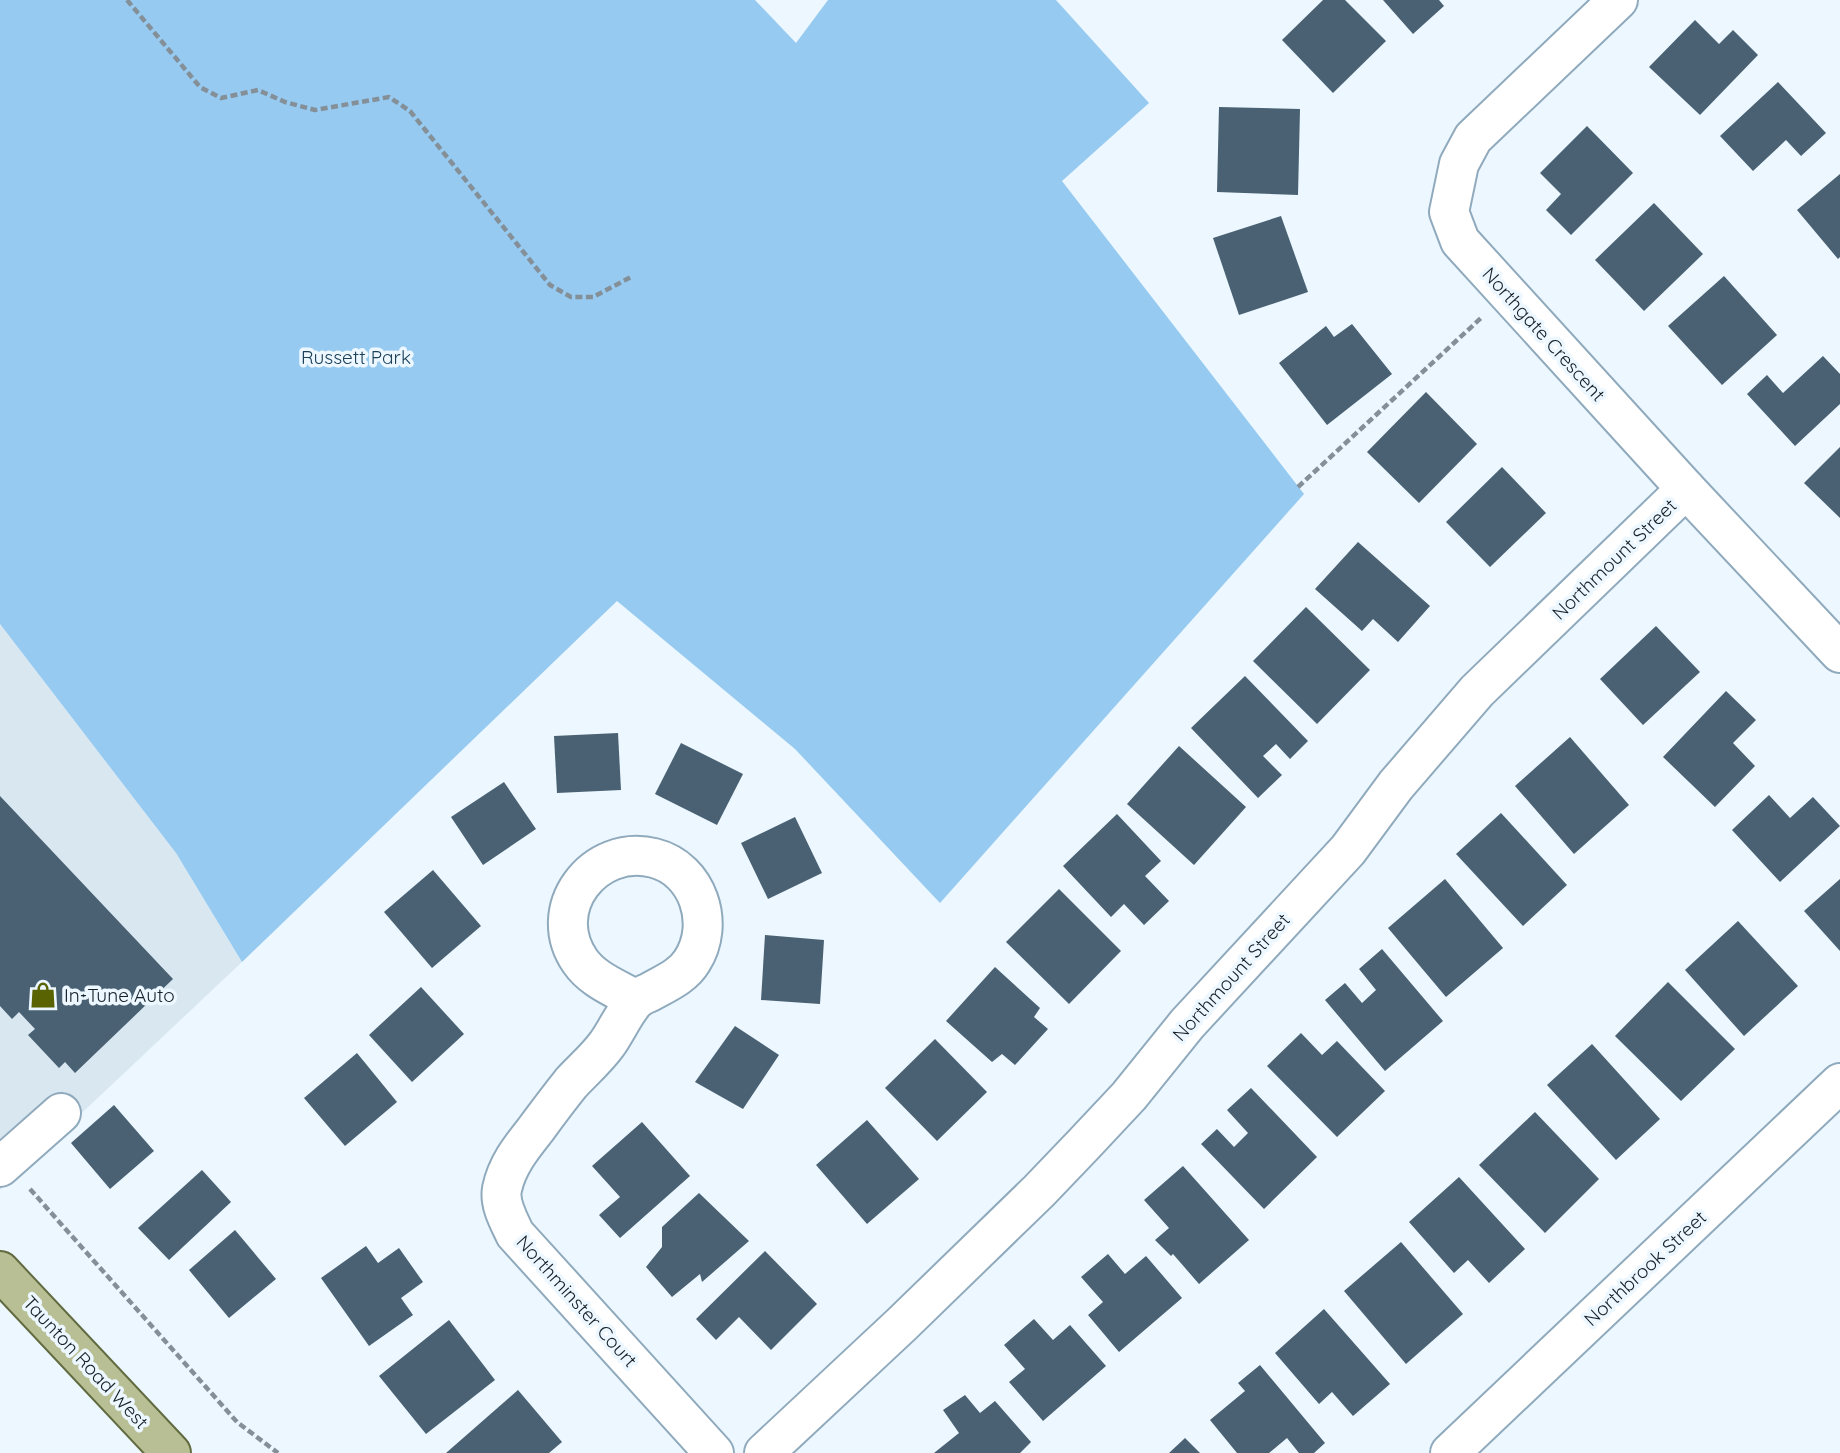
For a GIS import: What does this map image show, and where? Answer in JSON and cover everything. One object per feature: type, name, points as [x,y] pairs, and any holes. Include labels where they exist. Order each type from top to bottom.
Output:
[{"type":"main road","name":"Taunton Road West","points":[[0,1271],[171,1453]]},
{"type":"street","name":"Northgate Crescent","points":[[1618,0],[1472,138],[1459,164],[1449,212],[1460,241],[1840,653]]},
{"type":"street","name":"Northmount Street","points":[[764,1453],[921,1306],[1084,1144],[1129,1096],[1187,1024],[1348,850],[1396,785],[1477,691],[1686,489]]},
{"type":"street","name":"Northminster Court","points":[[636,1000],[606,1045],[570,1085],[512,1160],[501,1191],[505,1212],[515,1234],[714,1453]]},
{"type":"street","name":"Northbrook Street","points":[[1450,1453],[1840,1083]]},
{"type":"street","points":[[2,1165],[61,1113]]},
{"type":"path","points":[[127,0],[200,87],[221,98],[258,90],[285,102],[315,110],[389,97],[410,111],[550,285],[571,297],[593,297],[633,276]]},
{"type":"path","points":[[1298,487],[1508,294]]},
{"type":"path","points":[[2,1165],[33,1193],[237,1422],[278,1453]]},
{"type":"shaded area","points":[[0,624],[176,853],[242,962],[0,1190]]},
{"type":"green space","name":"Russett Park","points":[[0,0],[755,0],[796,43],[828,0],[1056,0],[1149,103],[1062,181],[1304,494],[940,903],[795,749],[617,601],[242,962],[176,853],[0,624]]},
{"type":"building","points":[[1323,0],[1345,0],[1386,41],[1333,93],[1282,40]]},
{"type":"building","points":[[1383,0],[1439,0],[1444,6],[1413,34]]},
{"type":"building","points":[[1695,20],[1719,44],[1733,30],[1758,55],[1700,115],[1649,67]]},
{"type":"building","points":[[1778,82],[1826,133],[1801,156],[1786,140],[1753,171],[1720,136]]},
{"type":"building","points":[[1219,107],[1300,109],[1298,195],[1217,192]]},
{"type":"building","points":[[1587,126],[1633,173],[1571,235],[1546,210],[1561,194],[1540,173]]},
{"type":"building","points":[[1840,174],[1840,257],[1838,259],[1797,210]]},
{"type":"building","points":[[1654,203],[1703,254],[1644,311],[1595,260]]},
{"type":"building","points":[[1281,216],[1308,292],[1239,315],[1213,238]]},
{"type":"building","points":[[1724,276],[1777,335],[1722,385],[1668,326]]},
{"type":"building","points":[[1352,324],[1392,374],[1327,425],[1279,363],[1326,326],[1334,337]]},
{"type":"building","points":[[1823,356],[1840,374],[1840,404],[1795,446],[1747,394],[1767,375],[1783,393]]},
{"type":"building","points":[[1426,392],[1477,444],[1419,503],[1367,452]]},
{"type":"building","points":[[1840,447],[1840,518],[1804,483]]},
{"type":"building","points":[[1502,467],[1546,513],[1490,567],[1446,522]]},
{"type":"building","points":[[1358,542],[1430,606],[1398,642],[1373,619],[1362,631],[1315,589]]},
{"type":"building","points":[[1306,607],[1370,670],[1317,724],[1253,661]]},
{"type":"building","points":[[1656,626],[1700,672],[1643,725],[1600,679]]},
{"type":"building","points":[[1245,676],[1308,741],[1290,759],[1276,744],[1263,756],[1282,775],[1258,798],[1191,728]]},
{"type":"building","points":[[1726,691],[1756,720],[1733,743],[1755,766],[1715,807],[1663,757]]},
{"type":"building","points":[[618,733],[621,790],[557,793],[554,736]]},
{"type":"building","points":[[1570,737],[1629,805],[1574,854],[1515,786]]},
{"type":"building","points":[[681,743],[743,774],[717,825],[655,794]]},
{"type":"building","points":[[1179,746],[1246,807],[1194,865],[1127,804]]},
{"type":"building","points":[[504,782],[536,829],[483,865],[451,817]]},
{"type":"building","points":[[1769,795],[1790,818],[1813,797],[1840,826],[1780,882],[1732,830]]},
{"type":"building","points":[[0,796],[173,979],[75,1073],[65,1062],[59,1068],[28,1035],[35,1029],[19,1012],[12,1019],[0,1006]]},
{"type":"building","points":[[1501,813],[1567,885],[1523,926],[1456,854]]},
{"type":"building","points":[[1117,814],[1161,861],[1145,876],[1169,901],[1144,925],[1124,904],[1111,917],[1063,866]]},
{"type":"building","points":[[795,817],[822,873],[768,899],[741,843]]},
{"type":"building","points":[[433,870],[481,926],[432,968],[384,912]]},
{"type":"building","points":[[1445,879],[1503,948],[1446,997],[1388,928]]},
{"type":"building","points":[[1840,879],[1840,951],[1804,911]]},
{"type":"building","points":[[1059,889],[1121,951],[1069,1004],[1006,942]]},
{"type":"building","points":[[1738,921],[1798,986],[1744,1036],[1685,970]]},
{"type":"building","points":[[765,935],[824,940],[820,1004],[761,1000]]},
{"type":"building","points":[[1382,949],[1443,1021],[1385,1071],[1325,1000],[1345,983],[1362,1003],[1376,990],[1359,969]]},
{"type":"building","points":[[995,967],[1040,1008],[1034,1017],[1048,1029],[1015,1065],[1002,1054],[992,1062],[946,1021]]},
{"type":"building","points":[[1668,982],[1735,1049],[1681,1101],[1615,1036]]},
{"type":"building","points":[[421,987],[464,1034],[412,1082],[369,1035]]},
{"type":"building","points":[[735,1026],[779,1055],[743,1109],[695,1082]]},
{"type":"building","points":[[1301,1033],[1322,1055],[1337,1041],[1385,1091],[1337,1137],[1267,1066]]},
{"type":"building","points":[[935,1039],[987,1092],[937,1141],[885,1088]]},
{"type":"building","points":[[1592,1044],[1660,1119],[1616,1160],[1547,1085]]},
{"type":"building","points":[[357,1053],[397,1102],[345,1146],[304,1098]]},
{"type":"building","points":[[1251,1088],[1317,1157],[1264,1209],[1201,1144],[1217,1129],[1234,1147],[1248,1133],[1227,1110]]},
{"type":"building","points":[[114,1105],[154,1151],[110,1189],[71,1143]]},
{"type":"building","points":[[1535,1112],[1599,1179],[1545,1233],[1479,1165]]},
{"type":"building","points":[[867,1120],[919,1179],[867,1224],[816,1165]]},
{"type":"building","points":[[642,1122],[690,1176],[620,1238],[599,1215],[620,1197],[592,1166]]},
{"type":"building","points":[[1183,1166],[1249,1240],[1199,1284],[1173,1254],[1171,1256],[1155,1240],[1169,1228],[1144,1200]]},
{"type":"building","points":[[202,1170],[231,1202],[169,1260],[138,1228]]},
{"type":"building","points":[[1459,1177],[1525,1249],[1489,1283],[1468,1260],[1454,1273],[1409,1222]]},
{"type":"building","points":[[699,1193],[749,1241],[702,1282],[700,1274],[672,1297],[646,1267],[662,1247],[662,1227]]},
{"type":"building","points":[[235,1230],[276,1279],[229,1318],[189,1270]]},
{"type":"building","points":[[1401,1242],[1463,1314],[1406,1364],[1344,1291]]},
{"type":"building","points":[[366,1246],[378,1263],[399,1248],[423,1282],[401,1298],[413,1315],[369,1346],[321,1278]]},
{"type":"building","points":[[765,1251],[817,1304],[771,1350],[739,1317],[716,1340],[696,1319]]},
{"type":"building","points":[[1108,1254],[1125,1274],[1146,1256],[1182,1298],[1119,1352],[1088,1315],[1103,1302],[1081,1277]]},
{"type":"building","points":[[1324,1309],[1390,1384],[1353,1416],[1332,1392],[1319,1404],[1275,1353]]},
{"type":"building","points":[[1034,1319],[1053,1340],[1070,1325],[1106,1366],[1043,1421],[1009,1382],[1025,1369],[1004,1345]]},
{"type":"building","points":[[449,1320],[495,1380],[426,1434],[379,1376]]},
{"type":"building","points":[[1260,1365],[1325,1443],[1314,1453],[1299,1453],[1287,1438],[1269,1453],[1237,1453],[1210,1420],[1245,1391],[1238,1383]]},
{"type":"building","points":[[518,1390],[562,1442],[549,1453],[446,1453]]},
{"type":"building","points":[[965,1395],[980,1413],[995,1401],[1031,1442],[1020,1453],[934,1453],[959,1433],[943,1410]]},
{"type":"building","points":[[1185,1438],[1200,1453],[1169,1453]]},
{"type":"place","name":"In-Tune Auto","points":[[43,995]]}]
